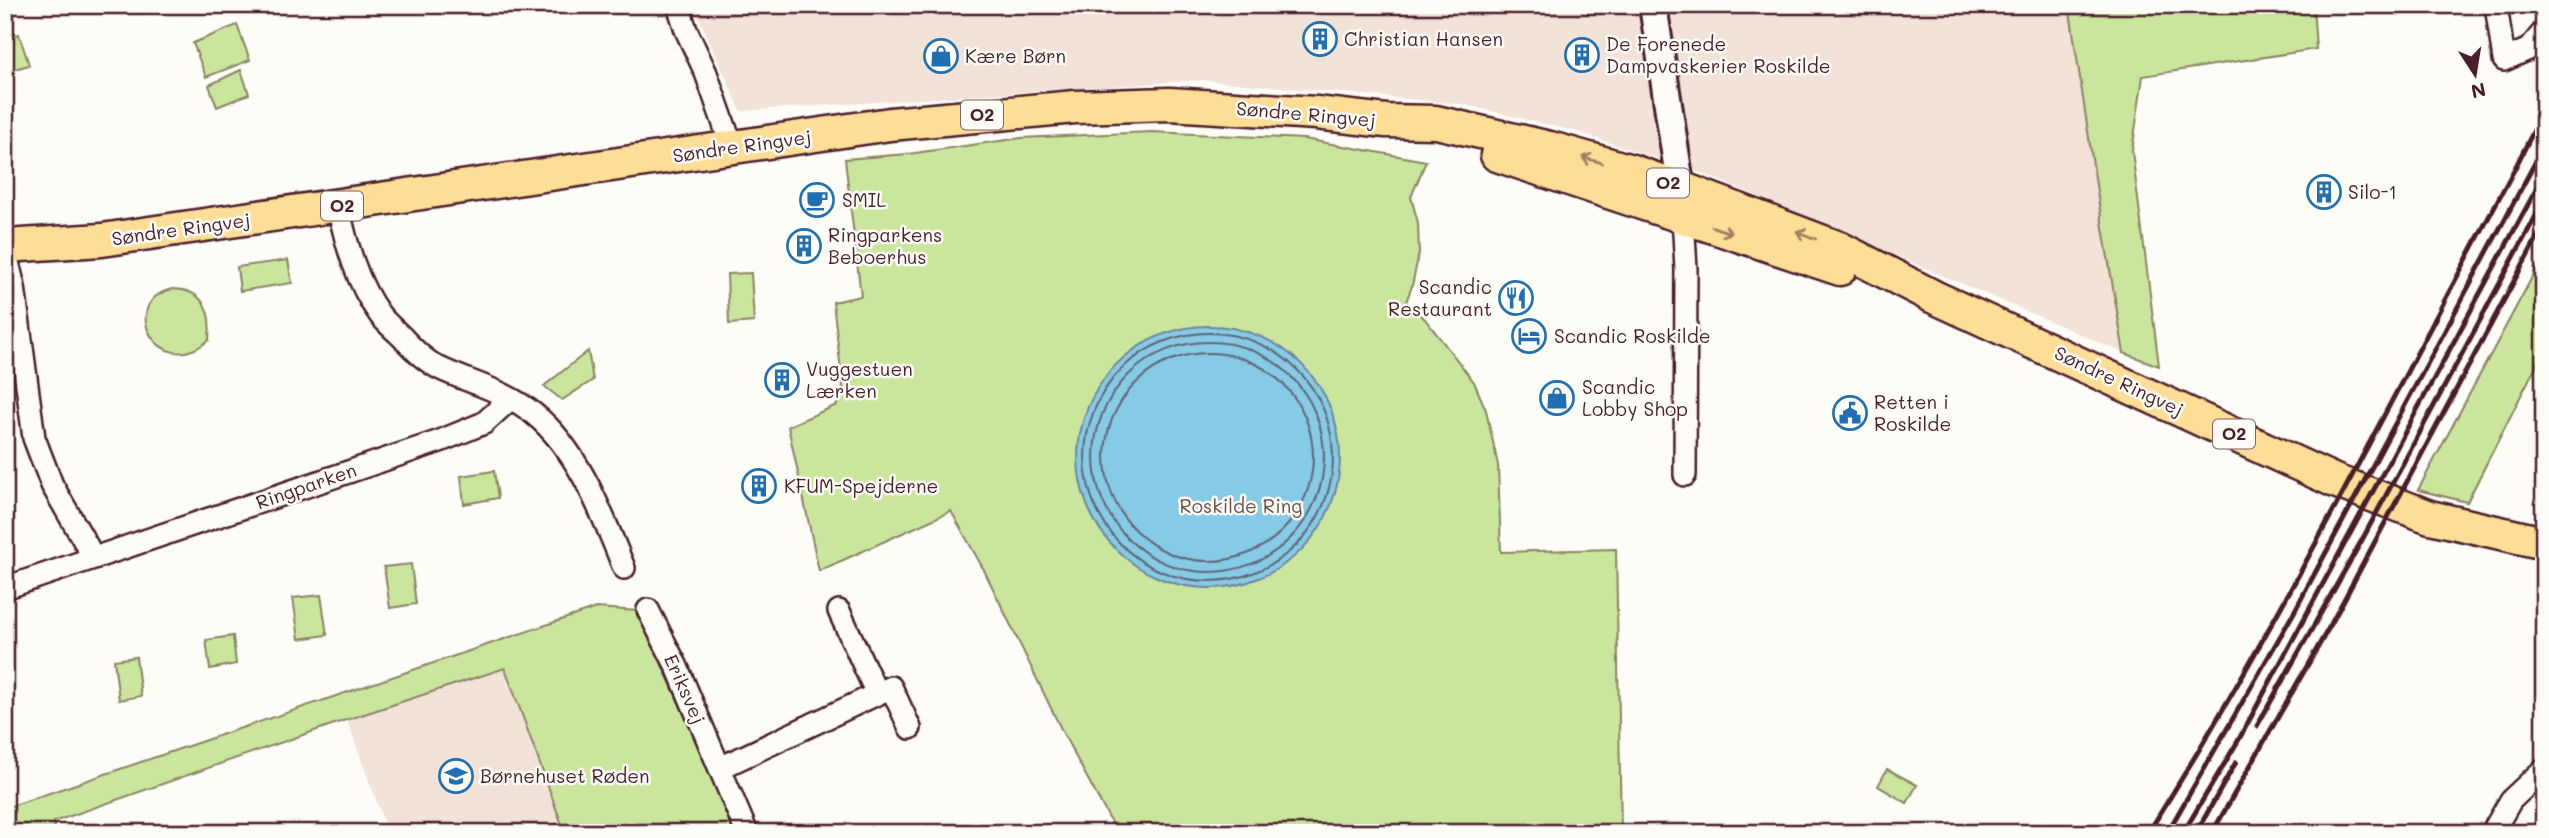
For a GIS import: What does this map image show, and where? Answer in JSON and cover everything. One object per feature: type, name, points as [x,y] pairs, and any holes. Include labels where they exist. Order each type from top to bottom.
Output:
[{"type":"main road","name":"Søndre Ringvej","points":[[6,255],[890,124],[1094,106],[1169,104],[1241,107],[1386,121],[1431,139],[1545,170],[1682,202],[1835,268],[1934,297],[2335,481],[2430,517],[2544,543]]},
{"type":"street","points":[[678,5],[732,147]]},
{"type":"street","points":[[1653,5],[1682,202],[1686,269],[1685,475]]},
{"type":"street","points":[[2496,5],[2504,60],[2529,49],[2544,31]]},
{"type":"street","points":[[338,206],[344,234],[360,279],[379,314],[436,366],[510,399],[533,413],[556,435],[575,460],[624,568]]},
{"type":"street","points":[[6,255],[14,287],[34,438],[52,485],[94,558]]},
{"type":"street","name":"Ringparken","points":[[5,588],[440,442],[484,423],[510,399]]},
{"type":"street","name":"Eriksvej","points":[[648,610],[677,667],[747,833]]},
{"type":"street","points":[[839,611],[877,694]]},
{"type":"street","points":[[720,768],[891,687],[910,728]]},
{"type":"street","points":[[2492,833],[2511,800],[2544,769]]},
{"type":"shaded area","points":[[693,5],[2069,5],[2124,353],[1707,175],[1578,132],[1462,104],[1202,80],[741,111]]},
{"type":"shaded area","name":"Børnehuset Røden","points":[[505,668],[565,833],[388,833],[347,720]]},
{"type":"green space","points":[[2069,5],[2313,5],[2316,49],[2143,76],[2132,151],[2159,366],[2124,353]]},
{"type":"green space","points":[[237,25],[250,60],[206,77],[193,43]]},
{"type":"green space","points":[[19,34],[29,65],[5,72],[5,38]]},
{"type":"green space","points":[[241,70],[249,94],[217,107],[209,85]]},
{"type":"green space","name":"Roskilde Ring","points":[[1151,132],[1304,139],[1426,161],[1411,197],[1418,223],[1419,253],[1406,302],[1425,319],[1474,382],[1486,410],[1498,465],[1501,552],[1616,549],[1621,833],[1117,833],[1064,735],[984,570],[951,511],[819,571],[788,426],[837,405],[843,388],[833,302],[861,296],[845,159],[908,154],[1021,138]]},
{"type":"green space","points":[[2544,255],[2544,350],[2467,502],[2418,490]]},
{"type":"green space","points":[[288,260],[292,283],[240,291],[237,267]]},
{"type":"green space","points":[[751,273],[754,322],[729,324],[727,274]]},
{"type":"green space","points":[[173,289],[193,293],[204,304],[207,312],[209,340],[190,351],[174,352],[160,346],[151,335],[146,322],[147,308],[156,296]]},
{"type":"green space","points":[[588,351],[593,380],[562,400],[544,386]]},
{"type":"green space","points":[[494,471],[498,498],[464,504],[461,476]]},
{"type":"green space","points":[[411,564],[416,604],[390,608],[384,567]]},
{"type":"green space","points":[[321,595],[327,635],[299,639],[293,598]]},
{"type":"green space","points":[[596,608],[638,611],[737,833],[565,833],[505,668],[53,822],[57,833],[5,833],[5,808]]},
{"type":"green space","points":[[233,636],[236,664],[210,669],[206,640]]},
{"type":"green space","points":[[136,657],[141,696],[119,700],[114,660]]},
{"type":"green space","points":[[1887,769],[1917,785],[1907,803],[1878,786]]},
{"type":"water","points":[[1209,326],[1259,336],[1282,348],[1310,374],[1330,407],[1340,457],[1330,507],[1318,530],[1292,558],[1259,578],[1209,588],[1159,578],[1136,566],[1108,540],[1088,507],[1078,457],[1088,407],[1100,384],[1126,356],[1159,336]]},
{"type":"railway","points":[[2148,833],[2198,752],[2292,587],[2544,110]]},
{"type":"railway","points":[[2167,833],[2293,614],[2544,146]]},
{"type":"railway","points":[[2183,833],[2238,741],[2544,175]]},
{"type":"railway","points":[[2257,726],[2362,540],[2544,201]]},
{"type":"railway","points":[[2212,833],[2331,624],[2544,225]]},
{"type":"railway","points":[[2196,833],[2236,762]]},
{"type":"place","name":"Christian Hansen","points":[[1320,39]]},
{"type":"place","name":"De Forenede Dampvaskerier Roskilde","points":[[1582,55]]},
{"type":"place","name":"Kære Børn","points":[[941,56]]},
{"type":"place","name":"Silo-1","points":[[2324,192]]},
{"type":"place","name":"SMIL","points":[[817,200]]},
{"type":"place","name":"Ringparkens Beboerhus","points":[[804,246]]},
{"type":"place","name":"Scandic Restaurant","points":[[1516,298]]},
{"type":"place","name":"Scandic Roskilde","points":[[1529,336]]},
{"type":"place","name":"Vuggestuen Lærken","points":[[782,380]]},
{"type":"place","name":"Scandic Lobby Shop","points":[[1557,398]]},
{"type":"place","name":"Retten i Roskilde","points":[[1850,413]]},
{"type":"place","name":"KFUM-Spejderne","points":[[759,486]]},
{"type":"place","name":"Børnehuset Røden","points":[[456,776]]}]
